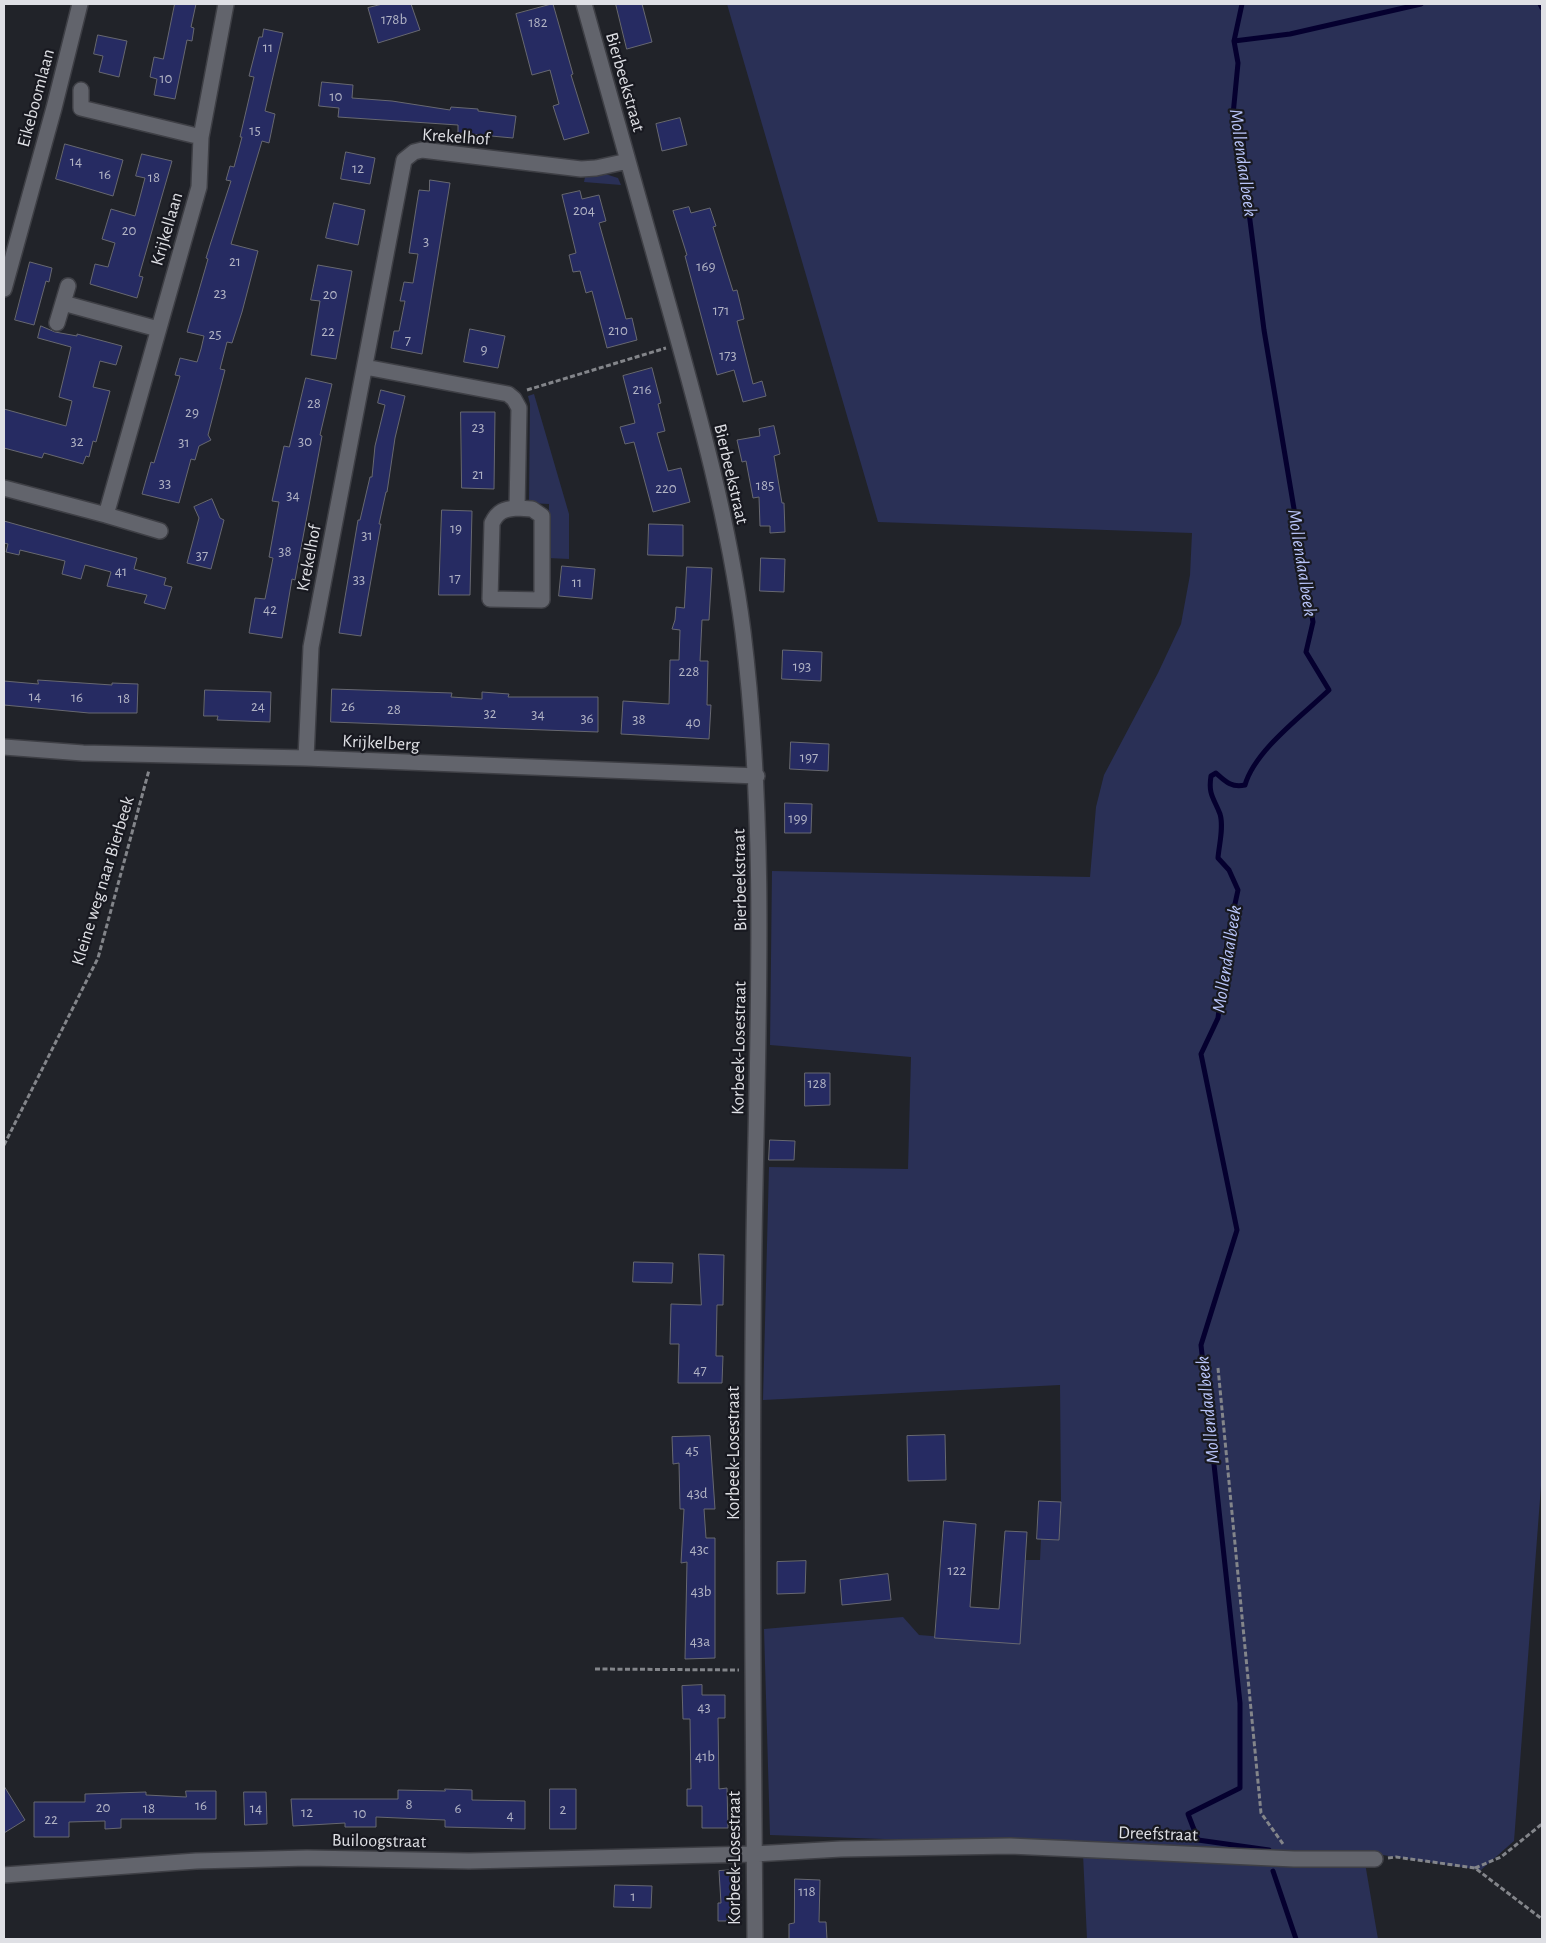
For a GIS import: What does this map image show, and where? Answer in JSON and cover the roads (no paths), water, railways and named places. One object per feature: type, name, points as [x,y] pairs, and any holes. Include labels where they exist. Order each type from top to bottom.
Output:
[{"type":"street","name":"Eikeboomlaan","points":[[4,289],[54,108],[80,4]]},
{"type":"street","name":"Krijkellaan","points":[[106,514],[199,187],[201,137],[226,4]]},
{"type":"street","name":"Bierbeekstraat","points":[[584,4],[679,344],[722,512],[742,627],[757,776],[760,967]]},
{"type":"street","points":[[81,90],[81,108],[201,137]]},
{"type":"street","name":"Krekelhof","points":[[306,758],[311,647],[402,165],[408,156],[422,150],[581,170],[628,160]]},
{"type":"street","points":[[57,323],[68,286]]},
{"type":"street","points":[[63,303],[158,329]]},
{"type":"street","points":[[365,368],[508,394],[514,399],[519,408],[517,508]]},
{"type":"street","points":[[4,488],[106,514],[160,531]]},
{"type":"street","points":[[517,508],[532,509],[542,516],[542,600],[490,598],[492,523],[496,514],[504,510],[517,508]]},
{"type":"street","name":"Krijkelberg","points":[[4,747],[83,753],[306,758],[757,776]]},
{"type":"street","name":"Korbeek-Losestraat","points":[[754,1939],[752,1670],[754,1251],[760,967]]},
{"type":"street","name":"Dreefstraat","points":[[754,1854],[841,1849],[1010,1846],[1294,1859],[1375,1859]]},
{"type":"street","name":"Builoogstraat","points":[[4,1875],[224,1860],[307,1858],[469,1861],[754,1854]]},
{"type":"waterway","name":"Mollendaalbeek","points":[[1242,4],[1234,41],[1238,63],[1233,115],[1243,141],[1247,197],[1264,330],[1313,622],[1306,652],[1329,690],[1269,746],[1250,772],[1245,785],[1236,786],[1229,784],[1216,773],[1211,776],[1210,782],[1212,796],[1221,819],[1218,858],[1229,870],[1238,890],[1228,936],[1218,1018],[1201,1054],[1237,1230],[1201,1345],[1240,1703],[1240,1788],[1188,1814],[1198,1840],[1269,1850]]},
{"type":"waterway","points":[[1234,41],[1290,34],[1421,4]]},
{"type":"waterway","points":[[1540,4],[1542,8]]},
{"type":"waterway","name":"Mollendaalbeek","points":[[1273,1871],[1296,1939]]}]
